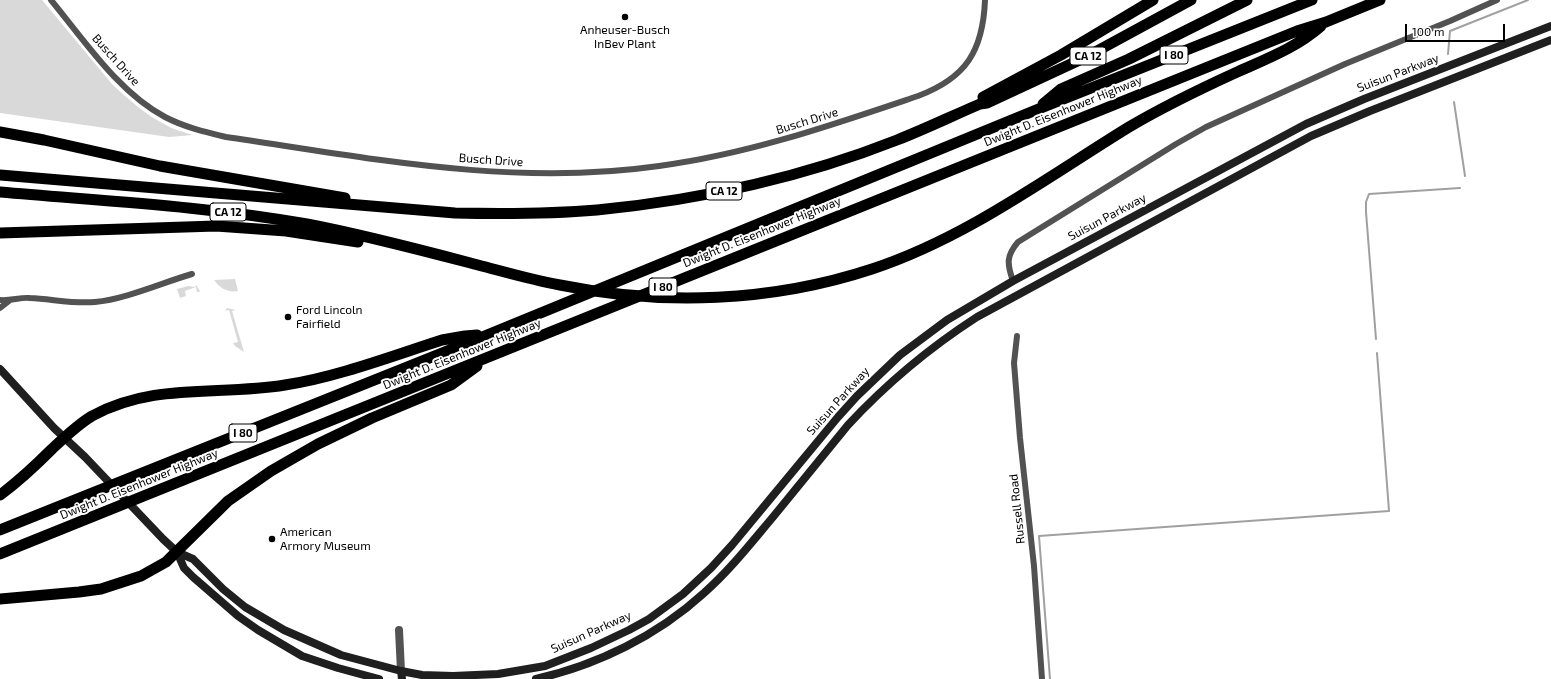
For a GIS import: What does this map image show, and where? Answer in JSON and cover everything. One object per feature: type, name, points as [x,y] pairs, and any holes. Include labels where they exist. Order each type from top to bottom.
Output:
[{"type":"highway","points":[[980,104],[984,96],[1055,59],[1153,0]]},
{"type":"highway","name":"CA 12","points":[[0,175],[455,213],[511,214],[596,210],[651,203],[728,190],[771,180],[843,159],[896,141],[980,104],[988,103],[1086,57],[1191,0]]},
{"type":"highway","points":[[1036,110],[1061,89],[1150,49],[1247,0]]},
{"type":"highway","name":"Dwight D. Eisenhower Highway","points":[[0,530],[487,335],[1036,110],[1312,0]]},
{"type":"highway","name":"Dwight D. Eisenhower Highway","points":[[0,554],[1297,31],[1326,22],[1380,0]]},
{"type":"highway","name":"CA 12","points":[[0,192],[200,209],[261,217],[363,236],[538,281],[623,295],[665,298],[757,294],[800,288],[840,278],[904,258],[936,244],[989,216],[1143,119],[1226,77],[1291,48],[1308,38],[1326,22]]},
{"type":"highway","points":[[0,132],[44,140],[160,166],[455,213]]},
{"type":"highway","points":[[0,232],[216,226],[314,235],[451,258]]},
{"type":"highway","points":[[0,495],[28,472],[75,427],[92,416],[118,405],[144,397],[168,393],[203,390],[257,389],[312,380],[442,340],[464,336],[487,335]]},
{"type":"highway","points":[[0,599],[101,589],[141,576],[166,562],[228,501],[271,471],[318,444],[372,418],[451,384],[493,355]]},
{"type":"main road","name":"Suisun Parkway","points":[[0,369],[54,428],[85,456],[156,532],[177,552],[193,559],[212,579],[245,607],[284,630],[341,655],[401,675],[422,674],[475,676],[540,667],[603,643],[649,619],[683,594],[712,568],[838,417],[878,375],[923,337],[946,320],[1013,281],[1306,124],[1551,26]]},
{"type":"main road","name":"Suisun Parkway","points":[[536,679],[574,669],[615,652],[655,630],[691,604],[721,577],[744,552],[843,431],[866,406],[914,361],[977,317],[1312,136],[1370,111],[1551,40]]},
{"type":"main road","name":"Suisun Parkway","points":[[177,552],[184,568],[238,616],[302,656],[338,668],[380,679]]},
{"type":"street","name":"Busch Drive","points":[[51,0],[129,92],[146,106],[165,117],[202,132],[411,164],[490,172],[579,173],[628,170],[706,159],[743,151],[816,130],[933,90],[951,79],[966,64],[975,50],[982,34],[985,0]]},
{"type":"street","points":[[1013,281],[1008,267],[1009,256],[1018,242],[1176,144],[1206,127],[1345,64],[1497,0]]},
{"type":"street","points":[[0,300],[9,301],[26,298],[72,302],[106,300],[192,274]]},
{"type":"street","points":[[0,308],[9,301]]},
{"type":"street","name":"Russell Road","points":[[1017,336],[1014,363],[1020,438],[1034,566],[1042,679]]},
{"type":"street","points":[[399,630],[401,675]]},
{"type":"shaded area","points":[[0,0],[42,0],[112,84],[125,96],[159,121],[172,128],[193,135],[169,137],[0,113]]},
{"type":"shaded area","points":[[235,279],[238,291],[224,289],[214,280]]},
{"type":"shaded area","points":[[196,285],[200,291],[199,292],[197,292],[196,287],[185,291],[186,296],[180,298],[177,289],[188,286],[195,287]]},
{"type":"shaded area","points":[[227,308],[236,310],[232,311],[244,352],[233,343],[238,342],[229,310],[225,311]]},
{"type":"waterway","points":[[1448,54],[1450,31],[1528,0]]},
{"type":"waterway","points":[[1454,102],[1465,176]]},
{"type":"waterway","points":[[1376,339],[1366,212],[1366,202],[1369,194],[1460,188]]},
{"type":"waterway","points":[[1050,679],[1039,536],[1389,511],[1377,353]]},
{"type":"place","name":"Anheuser-Busch InBev Plant","points":[[625,17]]},
{"type":"place","name":"Ford Lincoln Fairfield","points":[[288,317]]},
{"type":"place","name":"American Armory Museum","points":[[272,539]]}]
